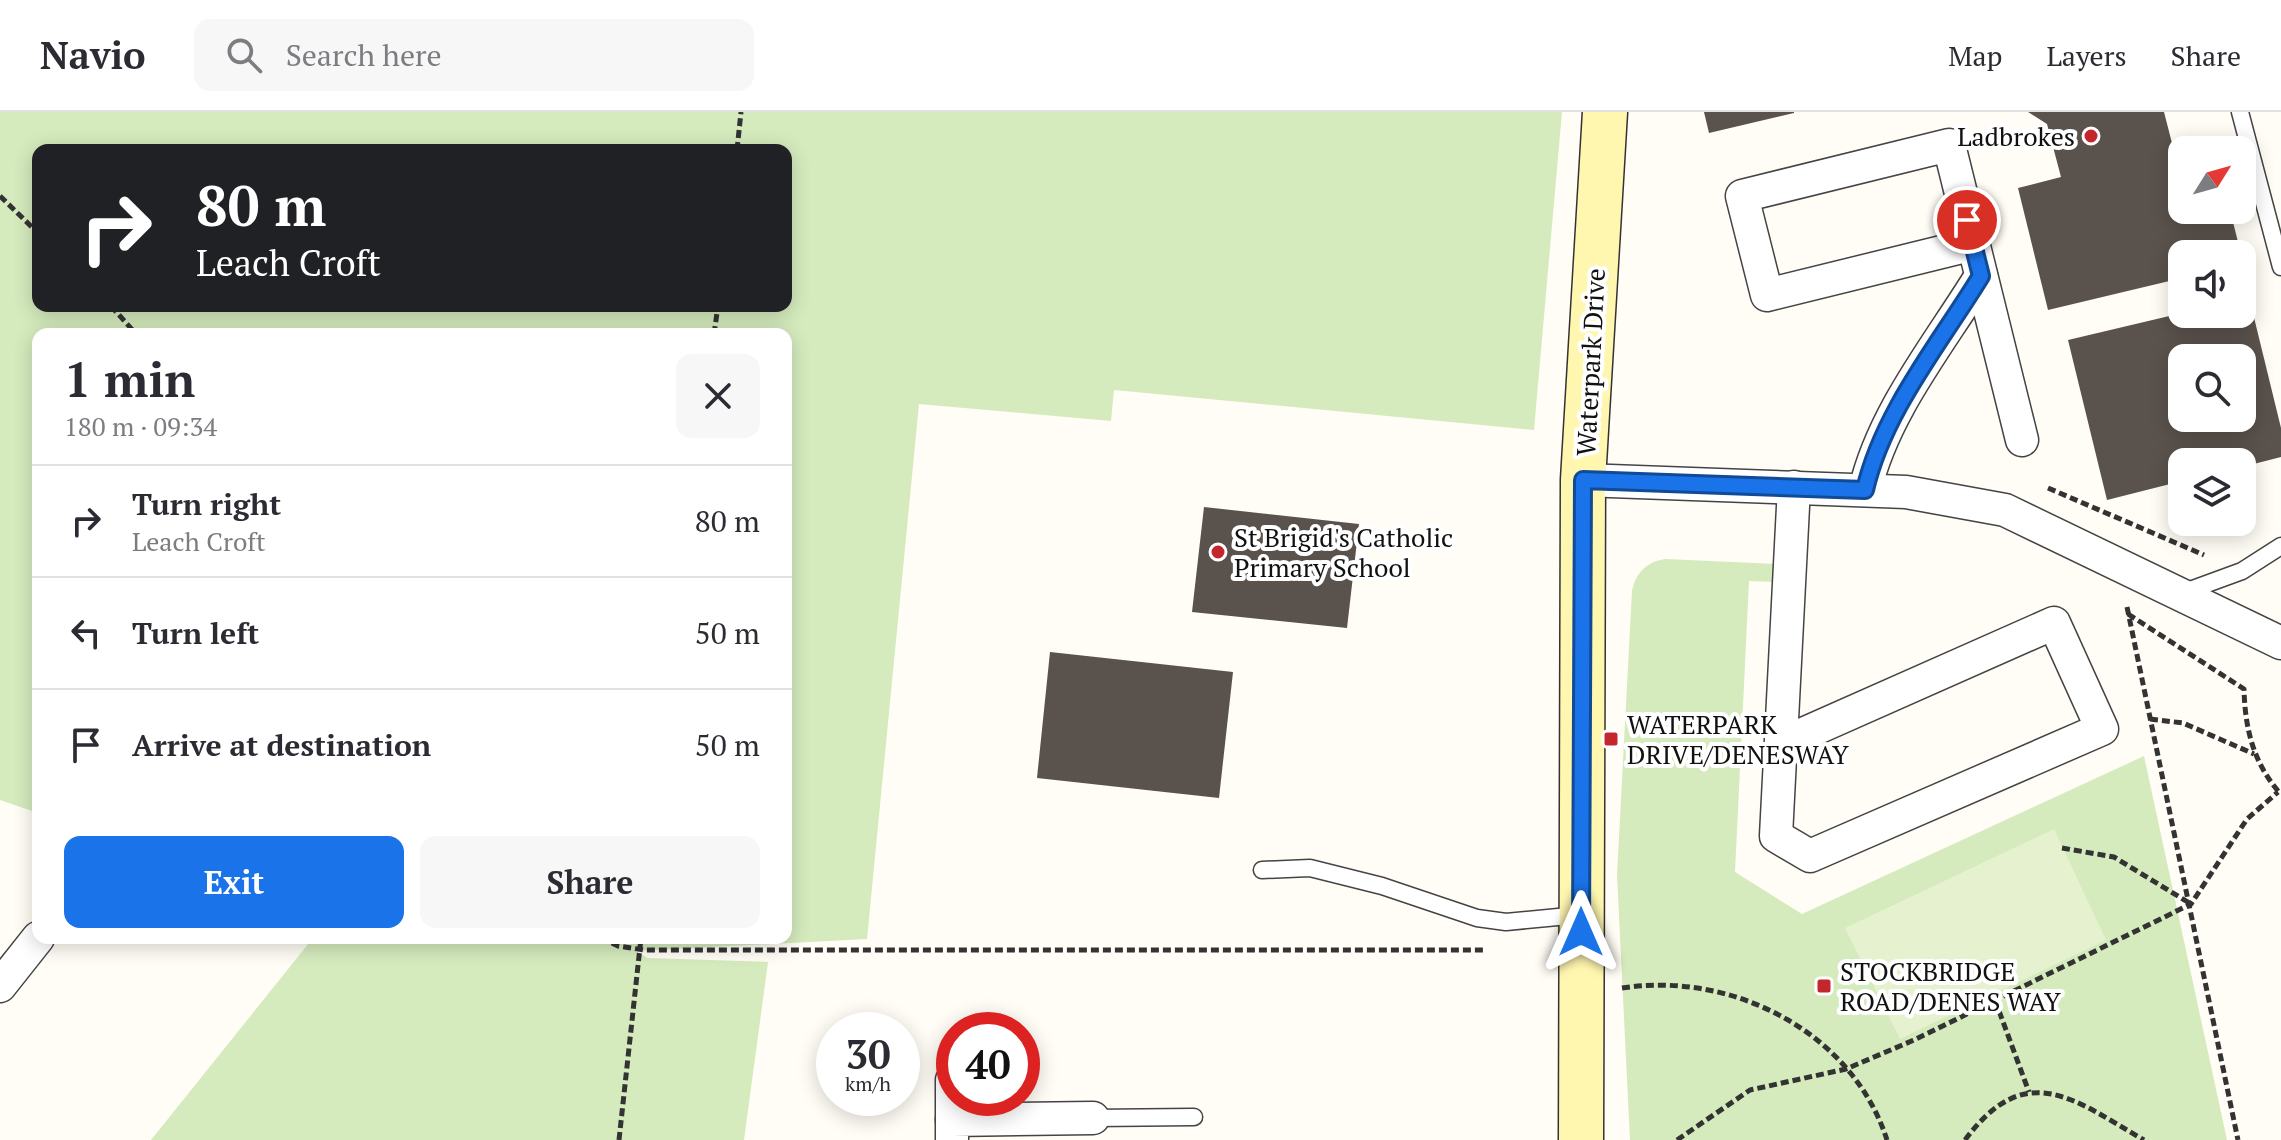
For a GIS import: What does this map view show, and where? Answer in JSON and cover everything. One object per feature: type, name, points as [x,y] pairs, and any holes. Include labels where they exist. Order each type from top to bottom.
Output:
[{"type":"street","name":"Waterpark Drive","points":[[1581,1140],[1583,480],[1605,112]]},
{"type":"street","points":[[1974,244],[1767,295],[1742,196],[1949,145],[1974,244],[2022,440]]},
{"type":"street","points":[[1865,490],[1872,459],[1893,418],[1981,276]]},
{"type":"street","points":[[1583,480],[1906,492],[2005,510],[2281,643]]},
{"type":"street","points":[[1783,743],[2054,623],[2102,729],[1810,856],[1776,836],[1794,487]]},
{"type":"street","points":[[0,986],[33,944]]},
{"type":"street","points":[[952,1130],[1093,1118]]},
{"type":"lane","points":[[2240,112],[2281,267]]},
{"type":"lane","points":[[2180,593],[2242,571],[2281,546]]},
{"type":"lane","points":[[1262,870],[1310,868],[1382,886],[1477,918],[1506,922],[1580,914]]},
{"type":"lane","points":[[1093,1118],[1194,1117]]},
{"type":"path","points":[[738,144],[741,112]]},
{"type":"path","points":[[0,196],[32,227]]},
{"type":"path","points":[[116,312],[131,328]]},
{"type":"path","points":[[2022,440],[2024,484],[2056,490],[2242,571]]},
{"type":"path","points":[[2110,515],[2238,1140]]},
{"type":"path","points":[[1677,1140],[1750,1090],[1846,1069],[2191,904],[2247,819],[2280,793],[2263,773],[2254,754],[2245,716],[2244,689],[2128,614]]},
{"type":"path","points":[[2150,719],[2183,723],[2254,754]]},
{"type":"path","points":[[2062,848],[2114,857],[2191,904]]},
{"type":"path","points":[[614,944],[640,950],[849,953],[1501,950]]},
{"type":"path","points":[[619,1140],[640,944]]},
{"type":"path","points":[[1580,969],[1613,969],[1613,989],[1670,983],[1712,988],[1752,1001],[1791,1020],[1826,1047],[1871,1100],[1887,1140]]},
{"type":"path","points":[[1995,1000],[2029,1092]]},
{"type":"path","points":[[1965,1140],[1992,1109],[2010,1097],[2029,1092],[2051,1093],[2074,1102],[2144,1140]]},
{"type":"green space","points":[[0,112],[1562,112],[1534,430],[1114,390],[1111,421],[919,404],[867,939],[792,943],[792,328],[32,328],[32,811],[0,800]]},
{"type":"green space","points":[[1665,559],[1777,564],[1776,582],[1749,581],[1735,872],[1802,914],[2144,756],[2227,1140],[1630,1140],[1617,875],[1632,591],[1643,569]]},
{"type":"green space","points":[[2054,829],[2106,940],[1900,1039],[1845,928]]},
{"type":"green space","points":[[308,944],[770,944],[635,951],[648,958],[768,962],[744,1140],[151,1140]]},
{"type":"building","points":[[1704,112],[1794,112],[1794,113],[1709,133]]},
{"type":"building","points":[[2028,112],[2164,112],[2170,136],[2168,224],[2234,224],[2238,240],[2168,240],[2168,281],[2048,310],[2018,188],[2061,177],[2047,124]]},
{"type":"building","points":[[2168,316],[2168,328],[2256,326],[2281,428],[2281,457],[2256,463],[2256,448],[2168,448],[2168,485],[2107,500],[2068,340]]},
{"type":"building","points":[[1204,507],[1359,524],[1347,628],[1192,612]]},
{"type":"building","points":[[1050,652],[1233,672],[1219,798],[1037,778]]},
{"type":"place","name":"Ladbrokes","points":[[2091,136]]},
{"type":"place","name":"St Brigid's Catholic Primary School","points":[[1218,552]]},
{"type":"place","name":"WATERPARK DRIVE/DENESWAY","points":[[1611,739]]},
{"type":"place","name":"STOCKBRIDGE ROAD/DENES WAY","points":[[1824,986]]},
{"type":"route","points":[[1581,932],[1583,480],[1865,490],[1872,459],[1893,418],[1981,276],[1967,220]]}]
